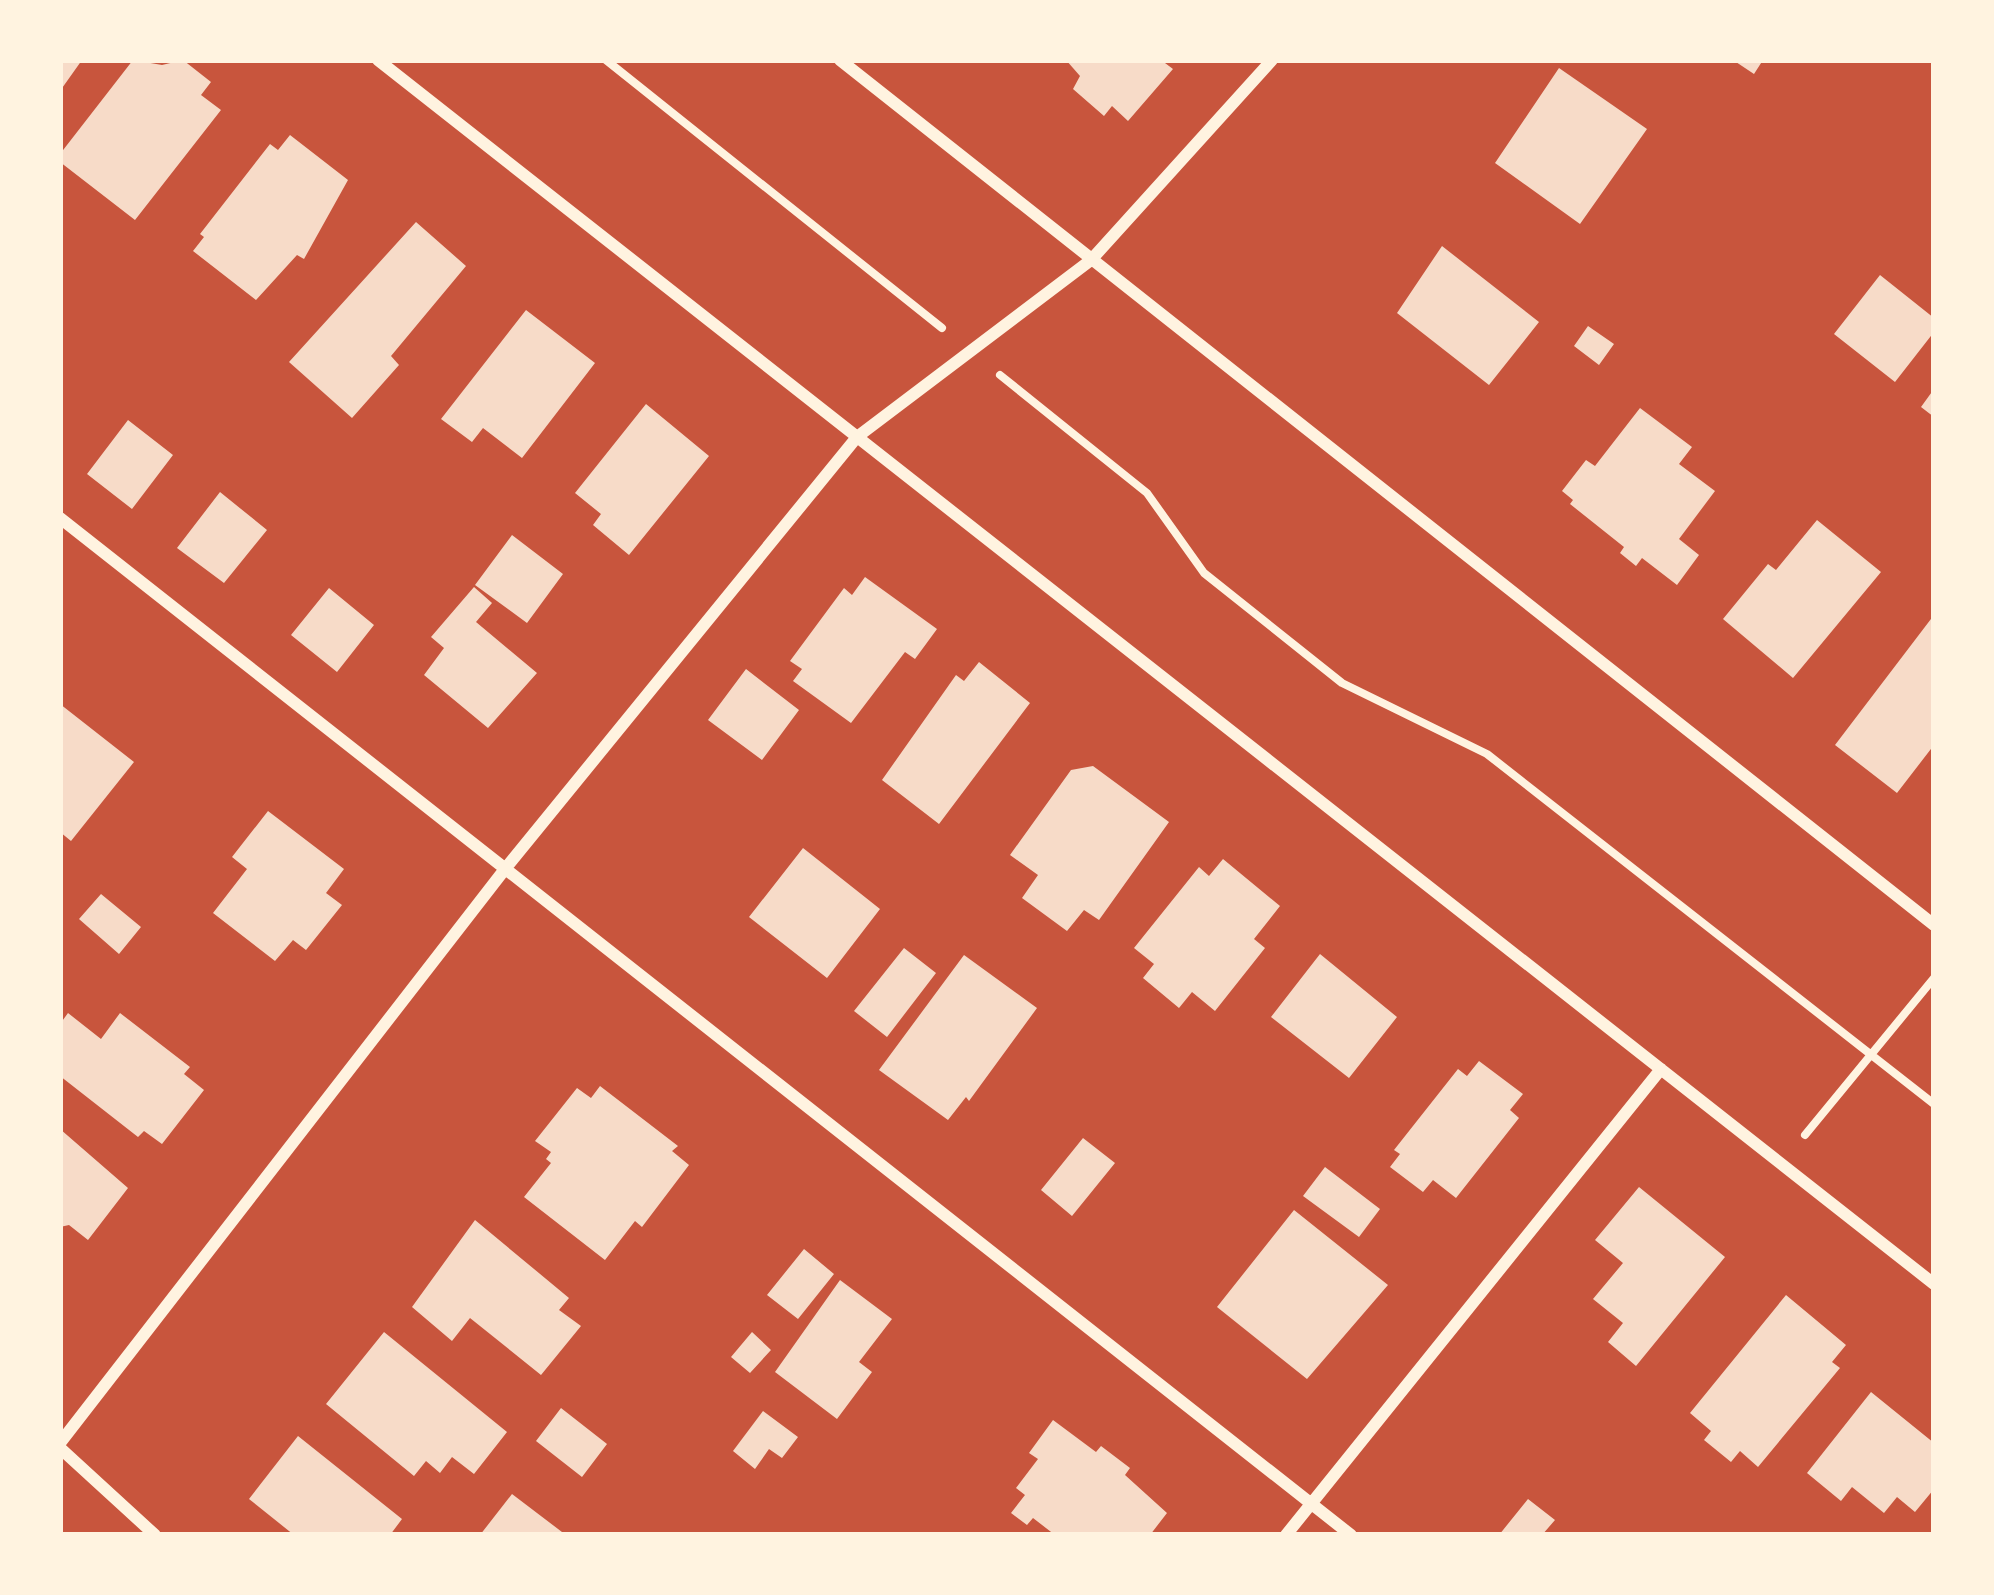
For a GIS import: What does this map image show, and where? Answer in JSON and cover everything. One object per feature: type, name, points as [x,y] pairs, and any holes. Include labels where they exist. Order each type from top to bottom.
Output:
[{"type":"street","points":[[378,60],[1934,1284]]},
{"type":"street","points":[[840,60],[1931,916]]},
{"type":"street","points":[[155,1535],[60,1446],[505,869],[857,437],[1091,260],[1272,60]]},
{"type":"street","points":[[60,518],[1351,1535]]},
{"type":"street","points":[[1286,1535],[1661,1069]]},
{"type":"path","points":[[606,60],[1147,493],[1204,572],[1342,683],[1487,754],[1934,1104]]},
{"type":"path","points":[[1780,1163],[1934,978]]},
{"type":"building","points":[[60,60],[82,60],[60,91]]},
{"type":"building","points":[[133,60],[162,65],[183,60],[211,82],[201,95],[221,110],[135,220],[60,162],[60,154]]},
{"type":"building","points":[[1066,60],[1161,60],[1173,69],[1128,121],[1112,106],[1104,116],[1073,89],[1080,76]]},
{"type":"building","points":[[1733,60],[1763,60],[1754,74]]},
{"type":"building","points":[[1559,68],[1647,129],[1580,224],[1495,163]]},
{"type":"building","points":[[290,135],[348,180],[304,259],[297,255],[256,300],[193,251],[204,237],[200,234],[270,144],[278,150]]},
{"type":"building","points":[[416,222],[466,266],[391,356],[399,365],[352,418],[289,362]]},
{"type":"building","points":[[1442,246],[1539,322],[1489,385],[1397,313]]},
{"type":"building","points":[[1880,275],[1934,318],[1934,332],[1895,382],[1834,334]]},
{"type":"building","points":[[526,310],[595,363],[522,458],[483,428],[472,442],[441,419]]},
{"type":"building","points":[[1588,326],[1614,344],[1599,365],[1574,346]]},
{"type":"building","points":[[1934,389],[1934,417],[1921,407]]},
{"type":"building","points":[[646,404],[709,456],[629,555],[593,525],[601,514],[575,493]]},
{"type":"building","points":[[1640,408],[1692,447],[1679,464],[1715,491],[1679,539],[1699,555],[1677,585],[1642,558],[1636,566],[1620,553],[1624,547],[1570,504],[1573,500],[1562,491],[1586,460],[1595,466]]},
{"type":"building","points":[[128,420],[173,455],[132,509],[87,474]]},
{"type":"building","points":[[220,492],[267,530],[224,583],[177,548]]},
{"type":"building","points":[[1817,520],[1881,572],[1793,678],[1723,619],[1768,564],[1776,570]]},
{"type":"building","points":[[512,535],[563,574],[527,623],[475,585]]},
{"type":"building","points":[[865,577],[937,629],[915,659],[905,652],[851,723],[793,681],[802,669],[790,661],[844,588],[852,595]]},
{"type":"building","points":[[474,587],[492,603],[476,622],[537,673],[488,728],[424,675],[444,648],[431,637]]},
{"type":"building","points":[[329,588],[374,625],[337,672],[291,635]]},
{"type":"building","points":[[1934,615],[1934,745],[1897,793],[1835,745]]},
{"type":"building","points":[[979,662],[1030,703],[939,824],[882,780],[956,675],[964,681]]},
{"type":"building","points":[[746,669],[799,710],[762,760],[708,720]]},
{"type":"building","points":[[60,704],[134,762],[71,841],[60,832]]},
{"type":"building","points":[[1093,766],[1169,822],[1099,920],[1084,910],[1067,931],[1022,898],[1038,875],[1010,855],[1071,770]]},
{"type":"building","points":[[268,811],[344,869],[326,893],[342,905],[306,950],[293,940],[275,961],[213,913],[247,869],[232,857]]},
{"type":"building","points":[[803,848],[880,909],[827,978],[749,917]]},
{"type":"building","points":[[1223,859],[1280,906],[1254,939],[1265,948],[1215,1011],[1192,992],[1179,1008],[1143,978],[1154,964],[1134,948],[1199,867],[1209,876]]},
{"type":"building","points":[[101,894],[141,927],[119,954],[79,919]]},
{"type":"building","points":[[904,948],[936,973],[887,1037],[854,1011]]},
{"type":"building","points":[[1320,954],[1397,1017],[1349,1078],[1271,1017]]},
{"type":"building","points":[[964,955],[1037,1008],[969,1101],[966,1097],[948,1120],[879,1070]]},
{"type":"building","points":[[68,1013],[101,1039],[120,1013],[190,1067],[184,1074],[204,1090],[162,1144],[144,1131],[138,1137],[60,1076],[60,1024]]},
{"type":"building","points":[[1479,1061],[1523,1094],[1510,1110],[1519,1118],[1456,1198],[1433,1180],[1423,1192],[1390,1167],[1400,1154],[1394,1150],[1458,1069],[1467,1076]]},
{"type":"building","points":[[600,1086],[678,1146],[672,1151],[689,1165],[642,1227],[635,1221],[605,1260],[524,1197],[551,1163],[546,1159],[551,1152],[535,1141],[577,1088],[591,1098]]},
{"type":"building","points":[[60,1129],[128,1188],[88,1240],[69,1225],[60,1227]]},
{"type":"building","points":[[1083,1138],[1115,1163],[1072,1216],[1041,1190]]},
{"type":"building","points":[[1325,1167],[1380,1209],[1359,1237],[1303,1196]]},
{"type":"building","points":[[1639,1187],[1725,1257],[1636,1366],[1608,1342],[1623,1323],[1593,1299],[1623,1263],[1595,1240]]},
{"type":"building","points":[[1294,1210],[1388,1285],[1307,1379],[1217,1307]]},
{"type":"building","points":[[475,1220],[569,1298],[559,1310],[581,1326],[541,1375],[470,1318],[452,1341],[412,1307]]},
{"type":"building","points":[[804,1249],[834,1274],[798,1319],[767,1295]]},
{"type":"building","points":[[840,1280],[892,1319],[859,1362],[872,1372],[837,1419],[775,1372]]},
{"type":"building","points":[[1786,1295],[1846,1345],[1832,1362],[1840,1368],[1758,1467],[1740,1451],[1731,1462],[1704,1440],[1711,1431],[1690,1413]]},
{"type":"building","points":[[384,1332],[507,1432],[474,1474],[452,1457],[440,1473],[426,1461],[414,1476],[326,1404]]},
{"type":"building","points":[[752,1332],[771,1350],[750,1373],[731,1357]]},
{"type":"building","points":[[1871,1392],[1934,1443],[1934,1489],[1915,1512],[1897,1497],[1884,1513],[1852,1487],[1841,1501],[1807,1473]]},
{"type":"building","points":[[561,1408],[607,1444],[582,1477],[536,1441]]},
{"type":"building","points":[[763,1411],[798,1437],[782,1458],[769,1449],[755,1469],[733,1451]]},
{"type":"building","points":[[1053,1420],[1096,1452],[1101,1446],[1130,1468],[1125,1475],[1167,1513],[1150,1535],[1055,1535],[1033,1518],[1027,1525],[1011,1513],[1025,1495],[1016,1488],[1038,1459],[1029,1453]]},
{"type":"building","points":[[298,1436],[402,1519],[390,1535],[294,1535],[249,1499]]},
{"type":"building","points":[[512,1494],[562,1532],[480,1535]]},
{"type":"building","points":[[1528,1499],[1555,1520],[1542,1535],[1499,1535]]}]
